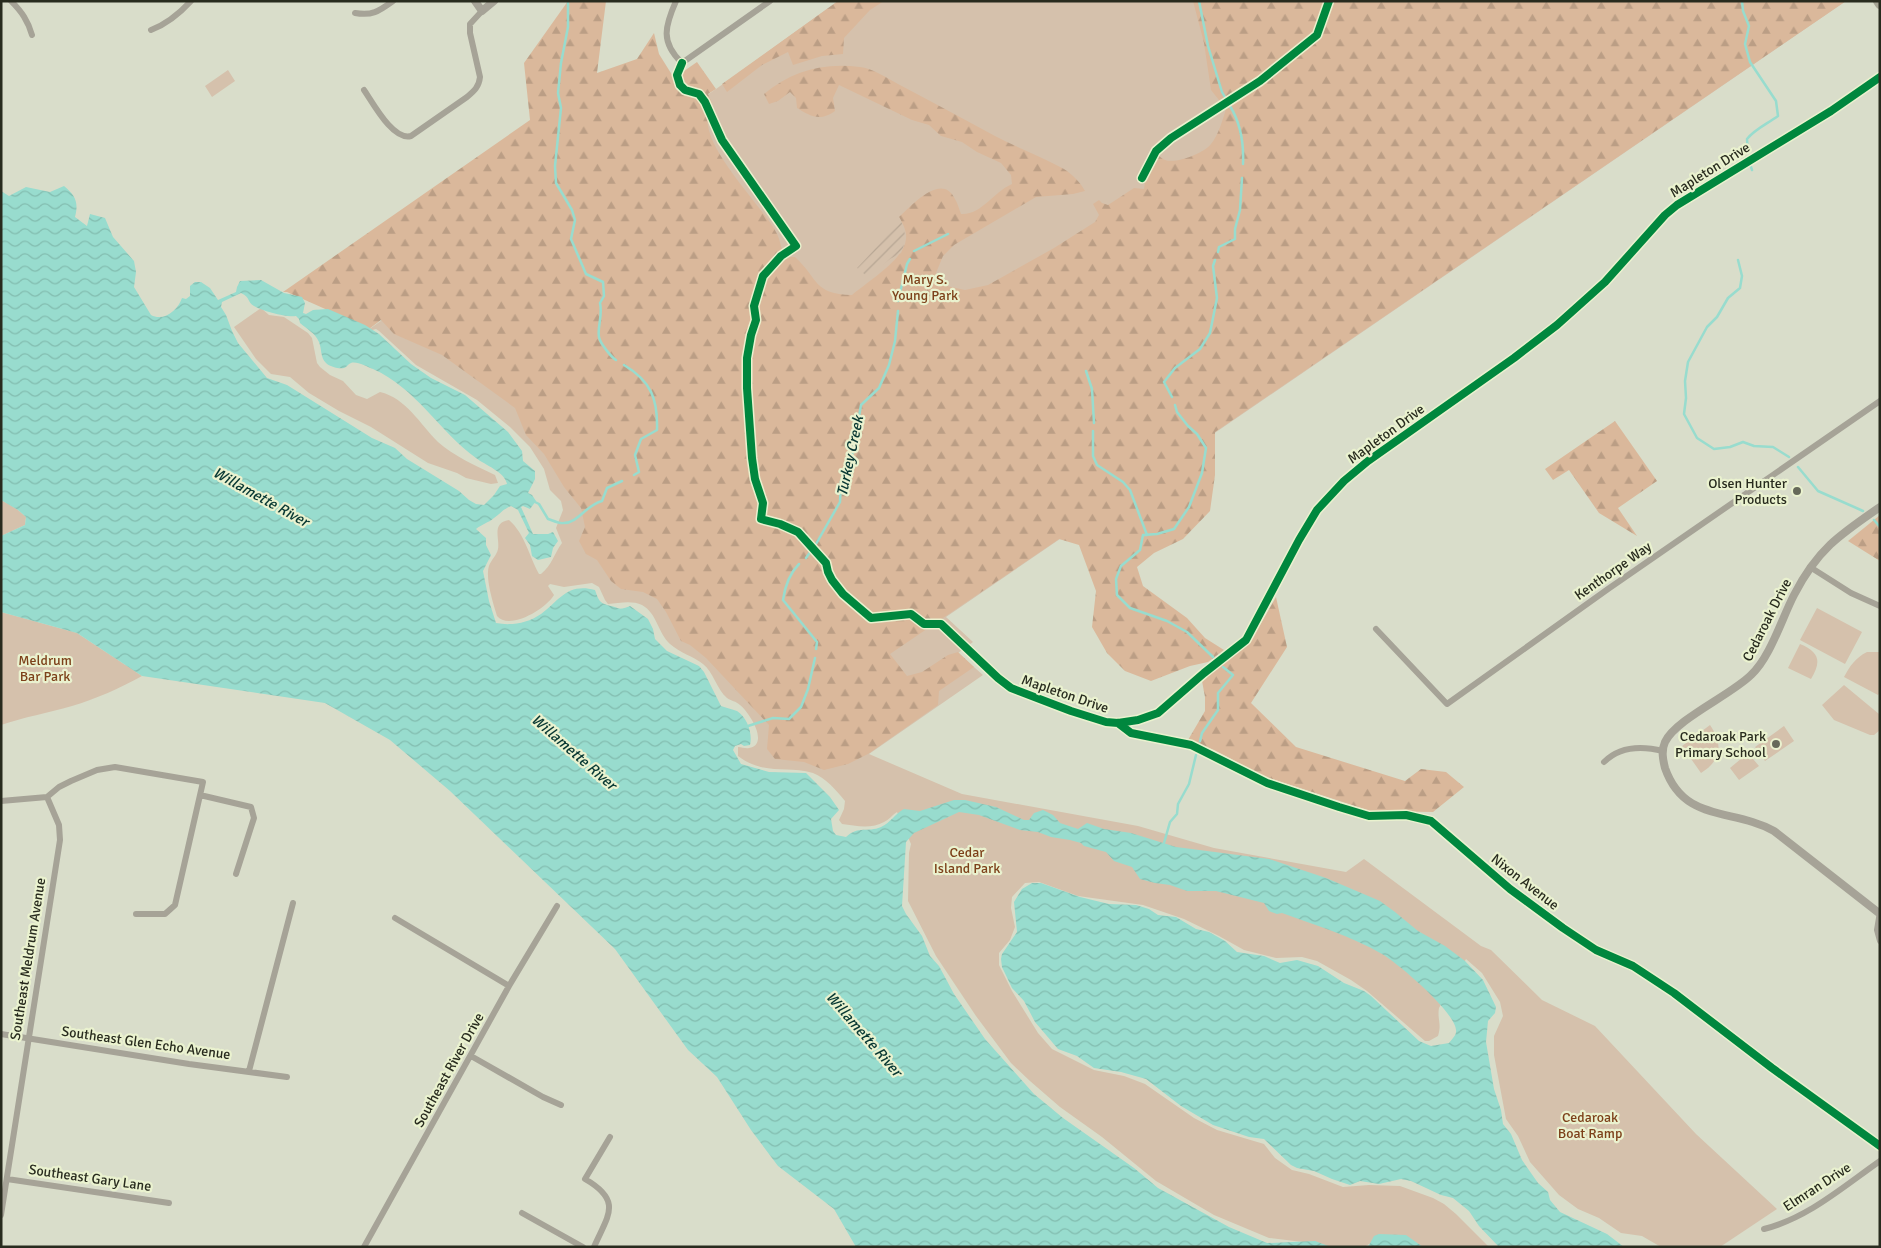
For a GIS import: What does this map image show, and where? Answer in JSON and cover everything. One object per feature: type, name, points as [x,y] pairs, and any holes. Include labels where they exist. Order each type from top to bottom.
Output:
[{"type":"street","points":[[11,1],[22,13],[32,35]]},
{"type":"street","points":[[151,30],[162,26],[183,10],[191,1]]},
{"type":"street","points":[[355,13],[367,15],[376,12],[393,1]]},
{"type":"street","points":[[475,1],[482,11]]},
{"type":"street","points":[[364,90],[394,131],[403,136],[411,136],[467,97],[479,84],[480,77],[470,33],[470,24],[494,1]]},
{"type":"street","points":[[676,1],[668,21],[666,33],[669,47],[673,54],[682,62],[770,1]]},
{"type":"street","name":"Mapleton Drive","points":[[941,624],[1008,686],[1102,722],[1118,723],[1144,719],[1158,713],[1204,672],[1246,640],[1299,540],[1318,510],[1331,494],[1358,469],[1514,358],[1557,325],[1605,282],[1656,224],[1677,205],[1831,110],[1880,77]]},
{"type":"street","name":"Kenthorpe Way","points":[[1376,629],[1447,704],[1600,594],[1880,401]]},
{"type":"street","name":"Cedaroak Drive","points":[[1663,751],[1665,742],[1676,729],[1743,683],[1759,667],[1810,567],[1837,538],[1880,508]]},
{"type":"street","points":[[1810,567],[1851,593],[1880,606]]},
{"type":"street","name":"Nixon Avenue","points":[[1118,723],[1131,733],[1191,745],[1267,783],[1361,814],[1372,816],[1406,815],[1431,821],[1510,889],[1563,928],[1596,950],[1633,966],[1674,993],[1772,1068],[1880,1146]]},
{"type":"street","points":[[1604,762],[1617,753],[1634,748],[1663,751],[1662,757],[1668,775],[1687,801],[1700,808],[1761,824],[1774,831],[1879,913],[1878,930],[1880,941]]},
{"type":"street","points":[[1,801],[47,797],[71,781],[97,770],[115,767],[203,782],[175,905],[165,914],[136,914]]},
{"type":"street","points":[[200,795],[251,807],[254,818],[236,874]]},
{"type":"street","name":"Southeast Meldrum Avenue","points":[[1,1215],[60,840],[59,825],[47,797]]},
{"type":"street","points":[[249,1070],[293,903]]},
{"type":"street","name":"Southeast River Drive","points":[[364,1247],[509,986],[557,906]]},
{"type":"street","points":[[395,918],[509,986]]},
{"type":"street","name":"Southeast Glen Echo Avenue","points":[[1,1034],[189,1064],[249,1070],[287,1077]]},
{"type":"street","points":[[471,1056],[543,1097],[561,1105]]},
{"type":"street","points":[[594,1247],[610,1206],[600,1190],[585,1179],[610,1137]]},
{"type":"street","name":"Elmran Drive","points":[[1764,1229],[1789,1221],[1803,1214],[1880,1161]]},
{"type":"street","name":"Southeast Gary Lane","points":[[7,1179],[169,1203]]},
{"type":"street","points":[[522,1213],[584,1247]]},
{"type":"green space","name":"Mary S. Young Park","points":[[568,1],[606,1],[597,73],[637,59],[654,33],[659,54],[674,78],[697,62],[716,89],[708,94],[712,103],[708,113],[708,127],[713,142],[733,174],[776,232],[786,257],[795,257],[823,288],[830,292],[852,295],[884,270],[899,255],[904,247],[906,236],[899,217],[919,199],[935,189],[942,188],[949,191],[955,199],[961,214],[968,213],[975,211],[1012,184],[1011,175],[1001,163],[977,152],[962,142],[941,136],[929,125],[912,120],[839,85],[833,98],[835,111],[825,116],[815,117],[797,108],[796,98],[790,92],[778,101],[769,104],[764,94],[785,79],[809,70],[821,67],[847,66],[874,71],[995,136],[1064,169],[1081,185],[1085,191],[1073,194],[1036,197],[954,245],[943,256],[936,273],[947,286],[965,290],[988,285],[1054,248],[1095,222],[1099,215],[1093,204],[1099,200],[1108,205],[1134,188],[1144,189],[1146,175],[1157,153],[1165,160],[1183,159],[1197,154],[1214,141],[1226,109],[1211,90],[1204,43],[1193,1],[1846,1],[1215,432],[1215,475],[1210,511],[1183,539],[1154,553],[1137,567],[1143,586],[1187,618],[1205,638],[1224,650],[1208,662],[1190,666],[1151,681],[1125,671],[1107,653],[1092,627],[1096,591],[1079,545],[1059,539],[890,654],[907,676],[922,672],[948,655],[958,652],[974,667],[939,691],[938,705],[868,754],[848,764],[824,770],[804,762],[775,759],[767,749],[769,725],[706,658],[690,645],[681,641],[657,599],[643,592],[621,589],[611,581],[597,560],[586,554],[579,541],[585,527],[581,508],[564,487],[544,454],[526,435],[515,408],[442,355],[394,334],[381,320],[365,332],[332,312],[287,292],[283,292],[530,120],[524,63]]},
{"type":"green space","name":"Mary S. Young Park","points":[[838,1],[1846,1],[946,617],[973,642],[958,653],[983,675],[869,754],[962,794],[1138,826],[1214,848],[1346,872],[1364,859],[1481,946],[1491,950],[1542,1000],[1595,1026],[1696,1134],[1777,1209],[1720,1247],[1661,1247],[1642,1236],[1621,1233],[1599,1218],[1578,1209],[1559,1195],[1530,1162],[1518,1136],[1506,1119],[1494,1055],[1494,1036],[1503,1016],[1500,1002],[1482,973],[1466,959],[1439,1008],[1440,1028],[1438,1036],[1425,1041],[1367,991],[1317,961],[1302,957],[1276,958],[1244,950],[1184,919],[1143,905],[1078,896],[1039,882],[1025,883],[1012,897],[1011,908],[1015,927],[1010,940],[999,953],[999,965],[1012,991],[1038,1033],[1052,1049],[1094,1070],[1124,1076],[1145,1084],[1194,1118],[1217,1130],[1264,1144],[1275,1158],[1292,1170],[1309,1174],[1343,1187],[1369,1185],[1400,1186],[1433,1198],[1456,1214],[1489,1247],[1421,1247],[1376,1240],[1364,1247],[1324,1247],[1311,1243],[1269,1238],[1214,1215],[1156,1181],[1102,1137],[1060,1107],[1011,1063],[976,1016],[936,956],[908,901],[909,853],[911,844],[897,812],[886,821],[874,826],[842,824],[839,820],[845,801],[822,778],[813,773],[803,771],[757,766],[738,756],[738,747],[749,748],[758,741],[756,728],[748,714],[740,705],[724,695],[706,667],[670,644],[651,613],[638,603],[608,604],[599,587],[592,583],[564,587],[550,584],[548,586],[554,595],[550,601],[536,612],[518,620],[510,621],[503,620],[497,616],[490,591],[488,571],[498,549],[498,528],[500,524],[509,520],[519,532],[539,574],[541,574],[545,571],[562,543],[556,528],[563,510],[561,501],[550,490],[544,469],[530,447],[510,427],[477,400],[416,365],[376,329],[365,332],[716,89]]},
{"type":"green space","points":[[838,1],[884,1],[870,10],[844,38],[843,54],[822,56],[793,65],[788,52],[762,65],[727,92],[722,84]]},
{"type":"green space","points":[[228,70],[235,81],[212,97],[205,86]]},
{"type":"green space","points":[[899,217],[905,235],[901,253],[890,259],[868,277],[857,268],[883,240]]},
{"type":"green space","points":[[261,308],[269,315],[284,317],[308,333],[312,338],[317,363],[320,367],[330,375],[343,381],[356,395],[367,399],[380,392],[398,400],[450,452],[495,475],[498,483],[491,484],[466,478],[428,463],[371,427],[309,393],[290,377],[271,374],[256,359],[234,327]]},
{"type":"green space","points":[[1615,421],[1657,481],[1618,508],[1637,536],[1599,513],[1569,470],[1553,480],[1545,469]]},
{"type":"green space","points":[[1,500],[26,517],[25,525],[1,536]]},
{"type":"green space","points":[[1880,515],[1880,561],[1848,541]]},
{"type":"green space","points":[[1276,597],[1287,647],[1251,703],[1296,747],[1405,781],[1421,769],[1446,772],[1464,787],[1433,812],[1370,811],[1266,777],[1214,750],[1188,740],[1205,711],[1202,681],[1253,637]]},
{"type":"green space","points":[[1817,608],[1862,632],[1845,664],[1800,640]]},
{"type":"green space","name":"Meldrum Bar Park","points":[[1,612],[77,633],[142,676],[108,693],[81,703],[1,725]]},
{"type":"green space","points":[[1800,644],[1811,650],[1817,658],[1817,667],[1811,679],[1788,668]]},
{"type":"green space","points":[[1867,652],[1880,652],[1880,692],[1878,695],[1844,677],[1853,663]]},
{"type":"green space","points":[[1844,685],[1879,714],[1880,730],[1874,735],[1834,720],[1822,705]]},
{"type":"green space","points":[[1710,725],[1717,739],[1717,757],[1701,773],[1682,746]]},
{"type":"green space","points":[[1784,726],[1794,741],[1765,761],[1755,747]]},
{"type":"green space","points":[[1748,753],[1759,766],[1739,780],[1730,768]]},
{"type":"water","name":"Willamette River","points":[[64,186],[68,189],[76,203],[75,217],[87,226],[90,214],[105,218],[113,237],[134,261],[136,272],[134,287],[151,315],[161,317],[170,314],[182,298],[186,299],[190,296],[190,286],[195,282],[201,282],[210,288],[218,300],[236,292],[240,281],[261,280],[284,293],[302,297],[305,303],[303,313],[328,309],[365,325],[379,334],[411,364],[431,378],[465,395],[508,432],[522,451],[523,461],[535,471],[535,479],[528,493],[536,501],[530,509],[521,507],[533,534],[553,532],[558,541],[553,548],[551,557],[538,560],[532,556],[530,545],[525,538],[529,533],[518,510],[511,506],[476,529],[486,538],[486,545],[491,555],[483,571],[496,623],[514,624],[531,620],[565,594],[577,589],[595,590],[600,601],[607,605],[620,609],[630,606],[648,619],[655,639],[667,651],[699,666],[721,706],[737,711],[744,717],[750,731],[750,745],[744,746],[741,744],[735,746],[733,750],[741,764],[769,772],[806,773],[830,797],[839,810],[831,819],[833,831],[836,835],[846,837],[855,831],[876,829],[887,823],[904,809],[920,811],[954,800],[965,800],[996,807],[1024,820],[1029,820],[1034,813],[1043,810],[1053,815],[1060,823],[1078,829],[1087,823],[1104,829],[1131,833],[1176,847],[1269,859],[1326,878],[1380,901],[1418,931],[1445,946],[1465,961],[1483,980],[1496,1007],[1495,1013],[1488,1021],[1486,1042],[1494,1089],[1501,1110],[1503,1124],[1511,1134],[1522,1160],[1538,1183],[1548,1192],[1550,1200],[1560,1212],[1607,1234],[1624,1247],[1499,1247],[1479,1226],[1469,1211],[1453,1198],[1441,1195],[1411,1181],[1401,1179],[1379,1184],[1360,1181],[1350,1185],[1314,1171],[1297,1168],[1291,1165],[1264,1139],[1249,1137],[1213,1125],[1181,1106],[1146,1079],[1121,1072],[1094,1068],[1077,1056],[1058,1049],[1035,1022],[1024,1001],[1012,988],[1002,967],[1002,954],[1017,932],[1014,902],[1022,889],[1032,883],[1041,883],[1080,897],[1109,904],[1136,905],[1149,909],[1158,915],[1176,917],[1196,929],[1209,932],[1225,941],[1237,952],[1264,956],[1280,963],[1297,960],[1318,966],[1344,983],[1364,991],[1419,1041],[1431,1046],[1449,1043],[1455,1036],[1456,1030],[1453,1022],[1437,1001],[1401,968],[1382,954],[1333,931],[1282,913],[1277,914],[1269,911],[1264,903],[1216,891],[1187,891],[1170,885],[1140,879],[1132,867],[1114,861],[1106,852],[1070,840],[1051,837],[1038,832],[1020,830],[979,815],[959,812],[914,833],[906,842],[902,906],[922,936],[930,956],[939,966],[954,994],[985,1039],[1034,1094],[1063,1118],[1134,1168],[1158,1188],[1229,1227],[1267,1243],[1315,1241],[1331,1247],[856,1247],[834,1209],[778,1166],[751,1130],[717,1077],[688,1050],[615,949],[450,791],[390,740],[325,703],[142,676],[77,633],[1,612],[1,536],[25,525],[26,517],[1,500],[1,191],[9,196],[26,187],[50,192]],"holes":[[[241,293],[258,308],[281,315],[296,316],[300,323],[317,339],[323,358],[330,366],[345,368],[351,363],[362,364],[388,377],[402,387],[463,447],[476,458],[499,472],[507,484],[500,486],[484,505],[476,504],[459,491],[407,459],[395,448],[372,438],[287,385],[267,378],[238,343],[221,307],[222,302]]]},
{"type":"water","points":[[1379,1234],[1406,1235],[1423,1247],[1368,1247],[1374,1236]]},
{"type":"waterway","points":[[568,1],[568,27],[561,63],[558,93],[561,108],[555,166],[556,183],[572,210],[575,220],[571,239],[586,274],[603,282],[604,296],[600,303],[599,337],[606,350],[616,360]]},
{"type":"waterway","points":[[1199,1],[1208,46],[1222,92],[1226,99]]},
{"type":"waterway","points":[[1742,1],[1743,11],[1749,26],[1745,44],[1750,62],[1776,101],[1778,116],[1750,135],[1747,139],[1748,153]]},
{"type":"waterway","points":[[1230,106],[1241,134],[1243,164]]},
{"type":"waterway","points":[[1218,252],[1219,247],[1235,239],[1235,229],[1240,210],[1242,178]]},
{"type":"waterway","name":"Turkey Creek","points":[[914,251],[948,234]]},
{"type":"waterway","name":"Turkey Creek","points":[[898,301],[907,264],[910,259]]},
{"type":"waterway","points":[[1172,397],[1164,382],[1175,368],[1200,349],[1210,333],[1217,298],[1213,266],[1215,260]]},
{"type":"waterway","points":[[1738,260],[1742,276],[1740,288],[1728,298],[1717,317],[1707,327],[1688,362],[1685,381],[1686,398],[1684,414],[1697,438],[1714,449],[1730,447],[1743,442],[1754,446],[1773,447],[1789,457]]},
{"type":"waterway","name":"Turkey Creek","points":[[816,544],[840,502],[841,481],[852,456],[861,405],[879,388],[889,365],[895,341],[898,311]]},
{"type":"waterway","points":[[624,365],[647,384],[654,400],[657,419],[657,430],[641,439],[635,455],[639,472],[634,475]]},
{"type":"waterway","points":[[1086,371],[1092,389],[1094,423]]},
{"type":"waterway","points":[[1175,405],[1177,412],[1197,434],[1206,448],[1202,473],[1189,507],[1174,529],[1157,534],[1143,535],[1140,550],[1121,566],[1116,579],[1117,595],[1130,608],[1167,621],[1187,632],[1213,657]]},
{"type":"waterway","points":[[1093,431],[1093,456],[1097,465],[1123,482],[1130,490],[1147,535]]},
{"type":"waterway","points":[[1798,467],[1818,491],[1863,511]]},
{"type":"waterway","points":[[535,502],[539,504],[548,519],[560,523],[569,522],[591,506],[602,501],[607,488],[622,481]]},
{"type":"waterway","points":[[1874,520],[1880,527]]},
{"type":"waterway","name":"Turkey Creek","points":[[806,558],[811,551]]},
{"type":"waterway","name":"Turkey Creek","points":[[799,564],[788,580],[783,600],[817,642],[816,649]]},
{"type":"waterway","name":"Turkey Creek","points":[[748,726],[773,718],[789,719],[801,707],[808,689],[815,658]]},
{"type":"waterway","points":[[1200,741],[1202,733],[1218,710],[1218,693],[1233,675],[1223,667]]},
{"type":"waterway","points":[[1164,843],[1170,822],[1177,814],[1178,804],[1189,784],[1196,755]]},
{"type":"cycle path","points":[[1142,178],[1156,151],[1171,138],[1260,81],[1317,35],[1329,1]]},
{"type":"cycle path","points":[[682,63],[677,75],[680,85],[685,90],[699,94],[705,102],[722,140],[796,246],[781,256],[763,276],[754,306],[756,320],[747,358],[752,458],[755,479],[763,503],[761,519],[780,524],[798,532],[826,563],[832,580],[843,594],[871,618],[911,614],[924,624],[941,624],[1011,688],[1071,711],[1106,722],[1118,723],[1138,720],[1158,713],[1246,640],[1317,510],[1344,481],[1368,461],[1514,358],[1557,325],[1605,282],[1665,215],[1677,205],[1831,111],[1880,77]]},
{"type":"cycle path","points":[[1118,723],[1131,733],[1191,745],[1267,783],[1339,807],[1369,816],[1406,815],[1431,821],[1510,889],[1563,928],[1596,950],[1633,966],[1674,993],[1772,1068],[1880,1146]]},
{"type":"place","name":"Olsen Hunter Products","points":[[1797,491]]},
{"type":"place","name":"Cedaroak Park Primary School","points":[[1776,744]]},
{"type":"park label","name":"Cedar Island Park","points":[[967,860]]},
{"type":"park label","name":"Cedaroak Boat Ramp","points":[[1590,1126]]}]
